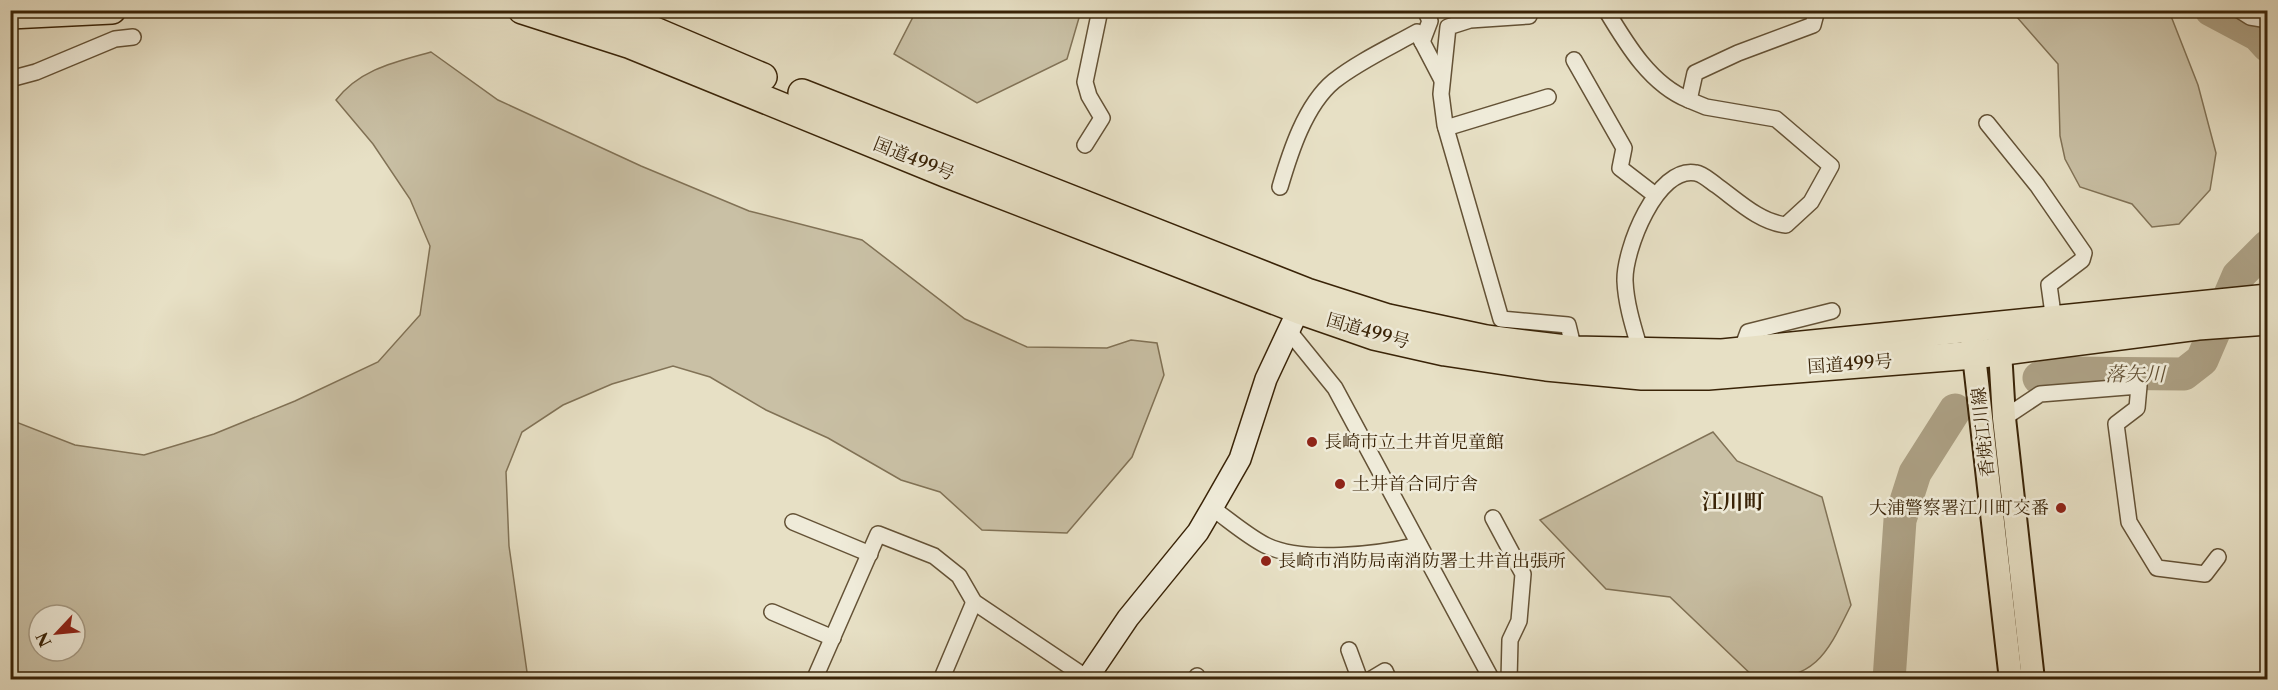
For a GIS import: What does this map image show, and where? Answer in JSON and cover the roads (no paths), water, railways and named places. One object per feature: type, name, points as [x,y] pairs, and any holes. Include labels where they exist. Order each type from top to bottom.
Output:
[{"type":"highway","points":[[10,15],[112,10]]},
{"type":"highway","name":"国道499号","points":[[522,10],[631,45],[945,173],[1298,311],[1374,336],[1445,352],[1546,367],[1642,376],[1708,376],[2257,311]]},
{"type":"highway","name":"国道499号","points":[[598,11],[636,23],[974,162],[1228,259],[1298,311],[1388,318],[1486,339],[1574,350],[1641,353],[1741,351],[1970,327],[1990,344]]},
{"type":"highway","name":"国道499号","points":[[1990,344],[2054,321],[2200,316]]},
{"type":"main road","name":"香焼江川線","points":[[1990,344],[2004,418],[2033,680]]},
{"type":"main road","name":"香焼江川線","points":[[1990,344],[2011,680]]},
{"type":"street","points":[[1085,145],[1102,118],[1089,96],[1085,82],[1100,10]]},
{"type":"street","points":[[1422,42],[1430,21],[1425,10]]},
{"type":"street","points":[[1529,10],[1529,16],[1470,20],[1448,27],[1442,80],[1446,128],[1502,319],[1568,325],[1574,350]]},
{"type":"street","points":[[1606,10],[1622,35],[1660,84],[1706,107],[1776,119],[1831,165],[1811,202],[1786,225],[1769,223],[1699,173],[1684,172],[1659,189],[1630,249],[1625,279],[1629,308],[1641,353]]},
{"type":"street","points":[[1689,100],[1695,73],[1727,57],[1813,25],[1817,10]]},
{"type":"street","points":[[2239,10],[2250,17],[2268,20]]},
{"type":"street","points":[[1280,187],[1294,142],[1322,93],[1334,81],[1417,32],[1442,80]]},
{"type":"street","points":[[10,80],[36,72],[115,39],[133,37]]},
{"type":"street","points":[[1574,60],[1624,148],[1620,168],[1655,195]]},
{"type":"street","points":[[1446,128],[1548,98]]},
{"type":"street","points":[[1987,123],[2037,185],[2084,253],[2082,260],[2049,285],[2054,321]]},
{"type":"street","points":[[814,680],[878,534],[934,556],[959,576],[974,602],[1087,679],[1128,618],[1198,532],[1212,508],[1240,459],[1266,379],[1298,311]]},
{"type":"street","points":[[1298,311],[1335,388],[1492,680]]},
{"type":"street","points":[[1741,351],[1748,332],[1832,311]]},
{"type":"street","points":[[2004,418],[2040,394],[2139,386],[2137,408],[2116,424],[2129,522],[2157,568],[2205,574],[2218,557]]},
{"type":"street","points":[[1212,508],[1266,545],[1289,552],[1338,555],[1380,554],[1419,546]]},
{"type":"street","points":[[1493,518],[1523,574],[1519,621],[1510,640],[1509,680]]},
{"type":"street","points":[[793,522],[870,554]]},
{"type":"street","points":[[941,680],[974,602]]},
{"type":"street","points":[[772,612],[832,638]]},
{"type":"street","points":[[1349,650],[1360,680]]},
{"type":"street","points":[[1370,680],[1384,671],[1389,680]]},
{"type":"waterway","name":"落矢川","points":[[2211,10],[2258,35],[2268,46]]},
{"type":"waterway","name":"落矢川","points":[[2039,378],[2066,373],[2184,374],[2202,360],[2238,276],[2268,246]]},
{"type":"waterway","name":"落矢川","points":[[1889,680],[1900,520],[1915,473],[1955,410]]},
{"type":"place","name":"長崎市立土井首児童館","points":[[1312,442]]},
{"type":"place","name":"土井首合同庁舎","points":[[1340,484]]},
{"type":"place","name":"大浦警察署江川町交番","points":[[2061,508]]},
{"type":"place","name":"長崎市消防局南消防署土井首出張所","points":[[1266,561]]},
{"type":"district","name":"江川町","points":[[1733,502]]}]
